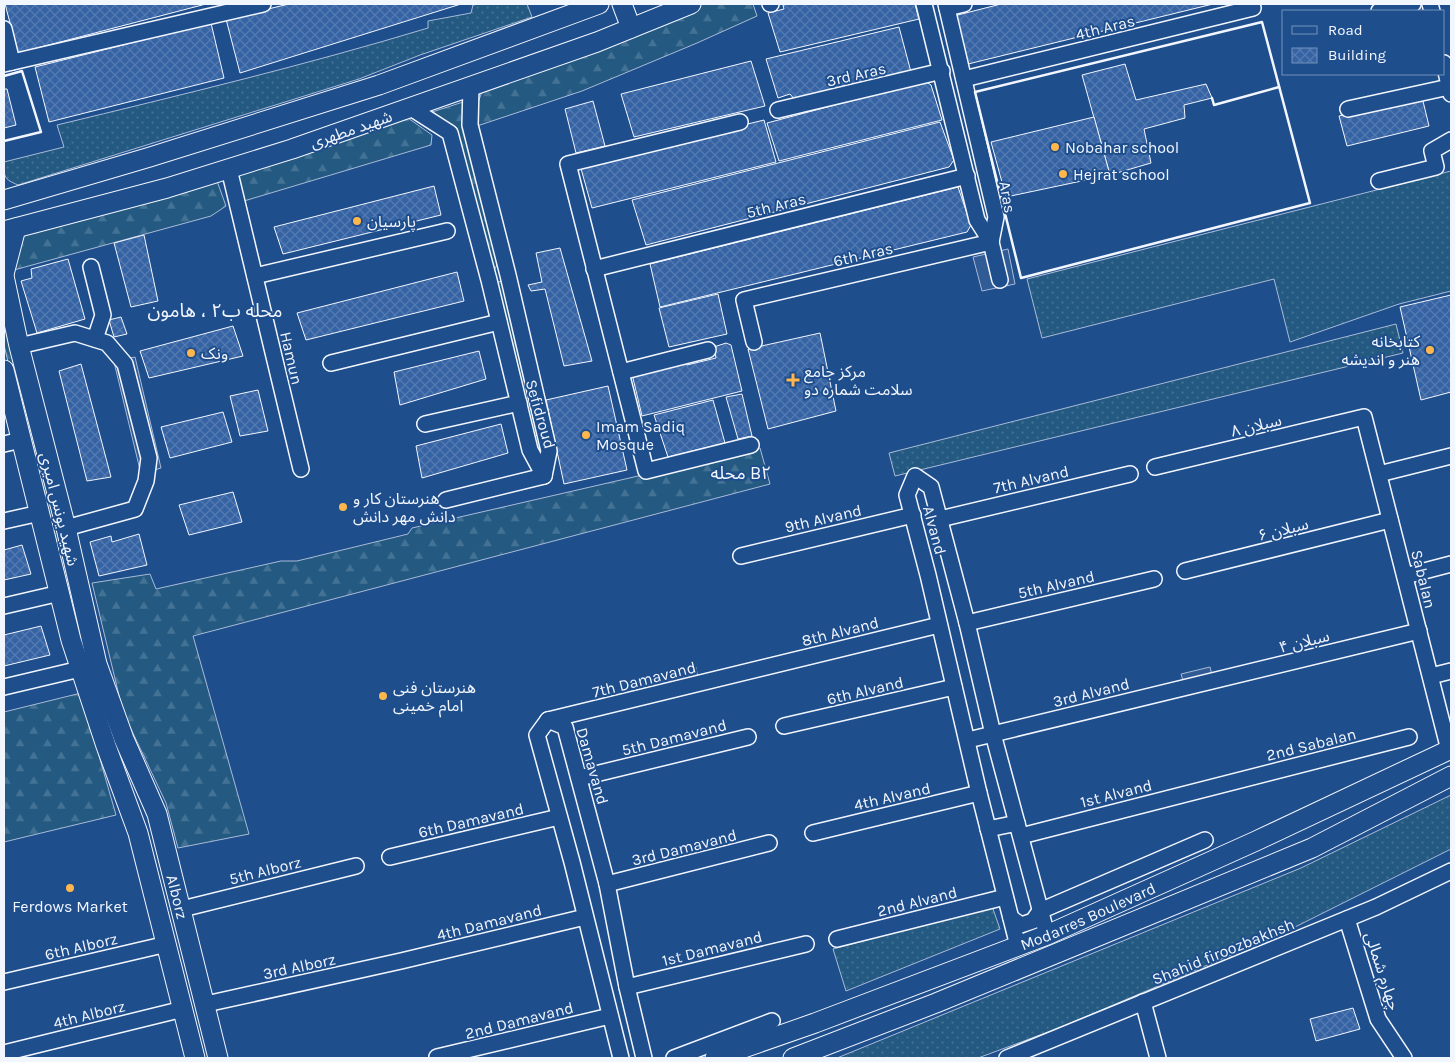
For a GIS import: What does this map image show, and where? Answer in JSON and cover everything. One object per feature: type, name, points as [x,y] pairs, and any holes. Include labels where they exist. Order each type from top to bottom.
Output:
[{"type":"main road","name":"شهید مطهری","points":[[4,200],[150,157],[380,85],[598,4]]},
{"type":"main road","points":[[622,4],[630,28]]},
{"type":"main road","name":"شهید مطهری","points":[[10,229],[167,188],[298,147],[597,42],[691,4]]},
{"type":"main road","name":"شهید یونس امیری","points":[[10,229],[4,276],[19,346],[73,558],[89,666],[106,746]]},
{"type":"main road","name":"شهید یونس امیری","points":[[4,370],[10,396],[12,442],[40,513],[71,640],[89,666],[124,739]]},
{"type":"main road","points":[[10,396],[31,392]]},
{"type":"main road","points":[[52,561],[73,558]]},
{"type":"main road","name":"Alborz","points":[[124,739],[158,814],[206,1004],[216,1058]]},
{"type":"main road","name":"Alborz","points":[[106,746],[138,833],[196,1058]]},
{"type":"main road","name":"Modarres Boulevard","points":[[715,1058],[815,1023],[1047,935],[1256,841],[1450,749]]},
{"type":"main road","name":"Modarres Boulevard","points":[[792,1058],[936,1003],[1312,848],[1451,776]]},
{"type":"main road","points":[[1256,841],[1266,866]]},
{"type":"main road","points":[[146,862],[168,856]]},
{"type":"street","points":[[4,29],[8,63],[263,4]]},
{"type":"street","name":"Aras","points":[[924,4],[942,71],[977,220],[991,242]]},
{"type":"street","points":[[946,6],[964,4]]},
{"type":"street","points":[[1384,10],[1413,4]]},
{"type":"street","name":"Aras","points":[[946,6],[996,217],[991,242]]},
{"type":"street","name":"4th Aras","points":[[964,79],[1253,8]]},
{"type":"street","points":[[934,40],[954,36]]},
{"type":"street","points":[[1348,109],[1450,90],[1445,68]]},
{"type":"street","name":"3rd Aras","points":[[778,110],[942,71]]},
{"type":"street","name":"Sefidroud","points":[[471,86],[470,124],[549,451],[544,476]]},
{"type":"street","name":"Sefidroud","points":[[411,108],[450,132],[529,444],[544,476]]},
{"type":"street","points":[[954,120],[973,117]]},
{"type":"street","points":[[740,122],[568,164],[646,471],[751,445]]},
{"type":"street","points":[[1379,181],[1436,167],[1432,151],[1451,140]]},
{"type":"street","name":"Hamun","points":[[229,169],[301,469]]},
{"type":"street","name":"5th Aras","points":[[594,269],[967,176]]},
{"type":"street","points":[[255,276],[447,231]]},
{"type":"street","points":[[991,242],[1000,280]]},
{"type":"street","name":"6th Aras","points":[[754,342],[744,300],[991,242]]},
{"type":"street","points":[[90,267],[102,315],[95,339]]},
{"type":"street","points":[[489,280],[508,275]]},
{"type":"street","points":[[331,363],[498,322]]},
{"type":"street","points":[[19,346],[75,333],[108,343],[125,364],[149,458],[146,481],[135,509],[66,528]]},
{"type":"street","points":[[621,372],[708,350]]},
{"type":"street","points":[[425,424],[519,403]]},
{"type":"street","name":"سبلان ۸","points":[[1155,467],[1364,417]]},
{"type":"street","name":"Sabalan","points":[[1364,417],[1450,749]]},
{"type":"street","points":[[529,444],[547,441]]},
{"type":"street","points":[[1379,474],[1451,456]]},
{"type":"street","name":"7th Alvand","points":[[940,519],[1130,474]]},
{"type":"street","points":[[446,500],[544,476]]},
{"type":"street","name":"Alvand","points":[[1018,946],[907,495],[916,476],[931,487],[967,623],[993,734],[1047,935]]},
{"type":"street","points":[[4,521],[40,513]]},
{"type":"street","name":"9th Alvand","points":[[741,556],[913,515]]},
{"type":"street","name":"سبلان ۶","points":[[1185,571],[1390,520]]},
{"type":"street","points":[[1405,576],[1451,564]]},
{"type":"street","points":[[928,575],[953,570]]},
{"type":"street","name":"5th Alvand","points":[[967,623],[1154,579]]},
{"type":"street","points":[[4,606],[60,593]]},
{"type":"street","name":"8th Alvand","points":[[749,672],[939,625]]},
{"type":"street","name":"سبلان ۴","points":[[1197,684],[1419,631]]},
{"type":"street","points":[[944,647],[971,641]]},
{"type":"street","points":[[4,687],[89,666]]},
{"type":"street","points":[[1431,676],[1451,671]]},
{"type":"street","name":"7th Damavand","points":[[548,720],[749,672]]},
{"type":"street","name":"3rd Alvand","points":[[968,740],[1197,684]]},
{"type":"street","name":"6th Alvand","points":[[784,726],[954,687]]},
{"type":"street","points":[[548,720],[537,736],[572,862],[621,1058]]},
{"type":"street","name":"Damavand","points":[[548,720],[565,727],[607,884],[627,987],[644,1058]]},
{"type":"street","name":"5th Damavand","points":[[579,778],[748,737]]},
{"type":"street","name":"2nd Sabalan","points":[[1221,784],[1410,738]]},
{"type":"street","name":"1st Alvand","points":[[988,829],[1019,829],[1221,784]]},
{"type":"street","name":"4th Alvand","points":[[813,832],[979,792]]},
{"type":"street","name":"6th Damavand","points":[[390,857],[559,817]]},
{"type":"street","points":[[1011,918],[1021,925],[1033,922],[1040,911],[1205,840]]},
{"type":"street","name":"3rd Damavand","points":[[607,884],[769,843]]},
{"type":"street","points":[[572,862],[599,856]]},
{"type":"street","name":"5th Alborz","points":[[182,909],[356,866]]},
{"type":"street","name":"Shahid firoozbakhsh","points":[[1006,1058],[1347,919],[1451,871]]},
{"type":"street","name":"2nd Alvand","points":[[836,939],[1005,897]]},
{"type":"street","name":"4th Damavand","points":[[401,961],[585,917]]},
{"type":"street","name":"چهارم شمالی","points":[[1347,919],[1378,1019],[1404,1058]]},
{"type":"street","name":"6th Alborz","points":[[4,982],[167,944]]},
{"type":"street","name":"1st Damavand","points":[[627,987],[806,944]]},
{"type":"street","points":[[596,961],[622,956]]},
{"type":"street","name":"3rd Alborz","points":[[206,1004],[401,961]]},
{"type":"street","points":[[1143,1002],[1158,1058]]},
{"type":"street","name":"4th Alborz","points":[[4,1053],[183,1008]]},
{"type":"street","name":"2nd Damavand","points":[[437,1058],[610,1016]]},
{"type":"street","points":[[674,1058],[772,1022]]},
{"type":"green space","points":[[527,4],[532,17],[420,55],[359,79],[18,185],[7,179],[5,175],[4,162],[64,147],[57,125],[382,42],[428,28],[428,21],[471,13],[473,5]]},
{"type":"green space","points":[[703,4],[753,4],[757,16],[582,91],[477,126],[476,108],[483,89],[606,46]]},
{"type":"green space","points":[[463,102],[462,112],[466,134],[499,262],[494,270],[459,142],[429,113]]},
{"type":"green space","points":[[408,118],[432,135],[431,145],[244,201],[236,175]]},
{"type":"green space","points":[[1451,171],[1451,291],[1399,304],[1290,342],[1274,279],[1042,338],[1027,279]]},
{"type":"green space","points":[[217,181],[226,206],[211,216],[14,270],[21,233]]},
{"type":"green space","points":[[505,281],[540,434],[532,437],[495,282]]},
{"type":"green space","points":[[4,311],[22,385],[14,387],[4,345]]},
{"type":"green space","points":[[1396,324],[1403,353],[895,476],[889,453]]},
{"type":"green space","points":[[27,399],[65,550],[56,553],[18,403]]},
{"type":"green space","points":[[760,448],[770,484],[193,636],[249,834],[178,848],[166,803],[123,712],[92,583],[150,574],[156,589],[281,561],[297,561],[408,534],[412,528]]},
{"type":"green space","points":[[81,693],[116,815],[4,842],[4,712]]},
{"type":"green space","points":[[1451,795],[1451,849],[1283,933],[1059,1028],[978,1058],[837,1058],[1301,868]]},
{"type":"green space","points":[[992,906],[1000,929],[846,991],[833,949]]},
{"type":"shaded area","points":[[1008,249],[1015,284],[982,291],[973,257]]},
{"type":"shaded area","points":[[135,357],[161,468],[141,474],[114,362]]},
{"type":"shaded area","points":[[696,667],[700,689],[641,704],[635,680]]},
{"type":"shaded area","points":[[1210,667],[1215,687],[1187,694],[1181,674]]},
{"type":"building","points":[[5,4],[206,4],[18,53]]},
{"type":"building","points":[[289,4],[461,4],[240,73],[226,19]]},
{"type":"building","points":[[915,4],[919,19],[780,52],[768,13],[784,9],[783,5]]},
{"type":"building","points":[[1001,4],[1213,4],[968,64],[954,16]]},
{"type":"building","points":[[211,23],[224,78],[49,122],[35,67]]},
{"type":"building","points":[[899,27],[911,72],[795,100],[790,94],[778,98],[766,59]]},
{"type":"building","points":[[751,61],[765,106],[634,137],[621,94]]},
{"type":"building","points":[[1125,64],[1136,100],[1206,84],[1212,98],[1184,105],[1185,118],[1144,129],[1151,163],[1110,175],[1082,75]]},
{"type":"building","points":[[925,81],[931,85],[942,120],[779,161],[767,123]]},
{"type":"building","points":[[4,89],[7,89],[16,125],[4,128]]},
{"type":"building","points":[[1422,97],[1429,126],[1347,146],[1339,116]]},
{"type":"building","points":[[593,101],[605,146],[576,153],[565,109]]},
{"type":"building","points":[[1094,117],[1110,175],[1006,197],[991,142]]},
{"type":"building","points":[[764,120],[776,162],[592,208],[580,165]]},
{"type":"building","points":[[940,122],[954,160],[949,167],[646,245],[632,200]]},
{"type":"building","name":"پارسیان","points":[[434,186],[441,215],[283,254],[274,227]]},
{"type":"building","points":[[958,187],[971,225],[967,232],[660,307],[650,264]]},
{"type":"building","points":[[144,235],[158,301],[131,307],[114,243]]},
{"type":"building","points":[[560,248],[592,361],[564,366],[545,289],[531,291],[528,285],[542,282],[536,253]]},
{"type":"building","points":[[68,259],[85,319],[37,333],[21,281],[32,278],[31,269]]},
{"type":"building","points":[[457,272],[464,301],[306,340],[297,313]]},
{"type":"building","points":[[718,294],[727,334],[669,347],[659,308]]},
{"type":"building","name":"کتابخانه هنر و اندیشه","points":[[1451,295],[1451,392],[1421,400],[1400,307]]},
{"type":"building","points":[[121,317],[127,334],[114,337],[109,320]]},
{"type":"building","name":"ونک","points":[[233,326],[243,356],[149,378],[140,351]]},
{"type":"building","name":"مرکز جامع سلامت شماره دو","points":[[820,333],[836,411],[768,429],[748,349]]},
{"type":"building","points":[[726,343],[731,345],[742,391],[642,416],[632,374],[686,361],[687,365],[716,358],[714,347]]},
{"type":"building","points":[[479,351],[486,379],[400,405],[394,372]]},
{"type":"building","points":[[81,364],[111,477],[87,481],[59,371]]},
{"type":"building","name":"Imam Sadiq Mosque","points":[[608,386],[627,470],[564,484],[546,400]]},
{"type":"building","points":[[258,390],[268,431],[240,436],[230,396]]},
{"type":"building","points":[[742,394],[752,436],[738,439],[726,397]]},
{"type":"building","points":[[713,400],[725,443],[668,457],[654,415]]},
{"type":"building","points":[[223,412],[232,442],[170,458],[161,427]]},
{"type":"building","points":[[501,424],[508,453],[422,478],[416,446]]},
{"type":"building","points":[[233,492],[242,522],[189,535],[179,505]]},
{"type":"building","points":[[139,534],[147,565],[99,576],[90,542],[111,536],[112,542]]},
{"type":"building","points":[[22,545],[31,574],[4,580],[4,550]]},
{"type":"building","points":[[41,626],[50,655],[4,666],[4,635]]},
{"type":"building","points":[[1353,1008],[1360,1029],[1316,1041],[1310,1019]]},
{"type":"wall","points":[[1262,22],[1310,203],[1021,278],[975,92],[1262,22]]},
{"type":"wall","points":[[4,76],[22,71],[41,132],[4,141]]},
{"type":"wall","points":[[1212,98],[1214,105],[1279,87]]},
{"type":"place","name":"Nobahar school","points":[[1055,147]]},
{"type":"place","name":"Hejrat school","points":[[1063,174]]},
{"type":"place","name":"پارسیان","points":[[357,221]]},
{"type":"place","name":"کتابخانه هنر و اندیشه","points":[[1430,350]]},
{"type":"place","name":"ونک","points":[[191,353]]},
{"type":"place","name":"مرکز جامع سلامت شماره دو","points":[[793,380]]},
{"type":"place","name":"Imam Sadiq Mosque","points":[[586,435]]},
{"type":"place","name":"هنرستان کار و دانش مهر دانش","points":[[343,507]]},
{"type":"place","name":"هنرستان فنی امام خمینی","points":[[383,696]]},
{"type":"place","name":"Ferdows Market","points":[[70,888]]},
{"type":"district","name":"محله ب۲ ، هامون","points":[[215,310]]},
{"type":"district","name":"محله B۲","points":[[741,473]]}]
